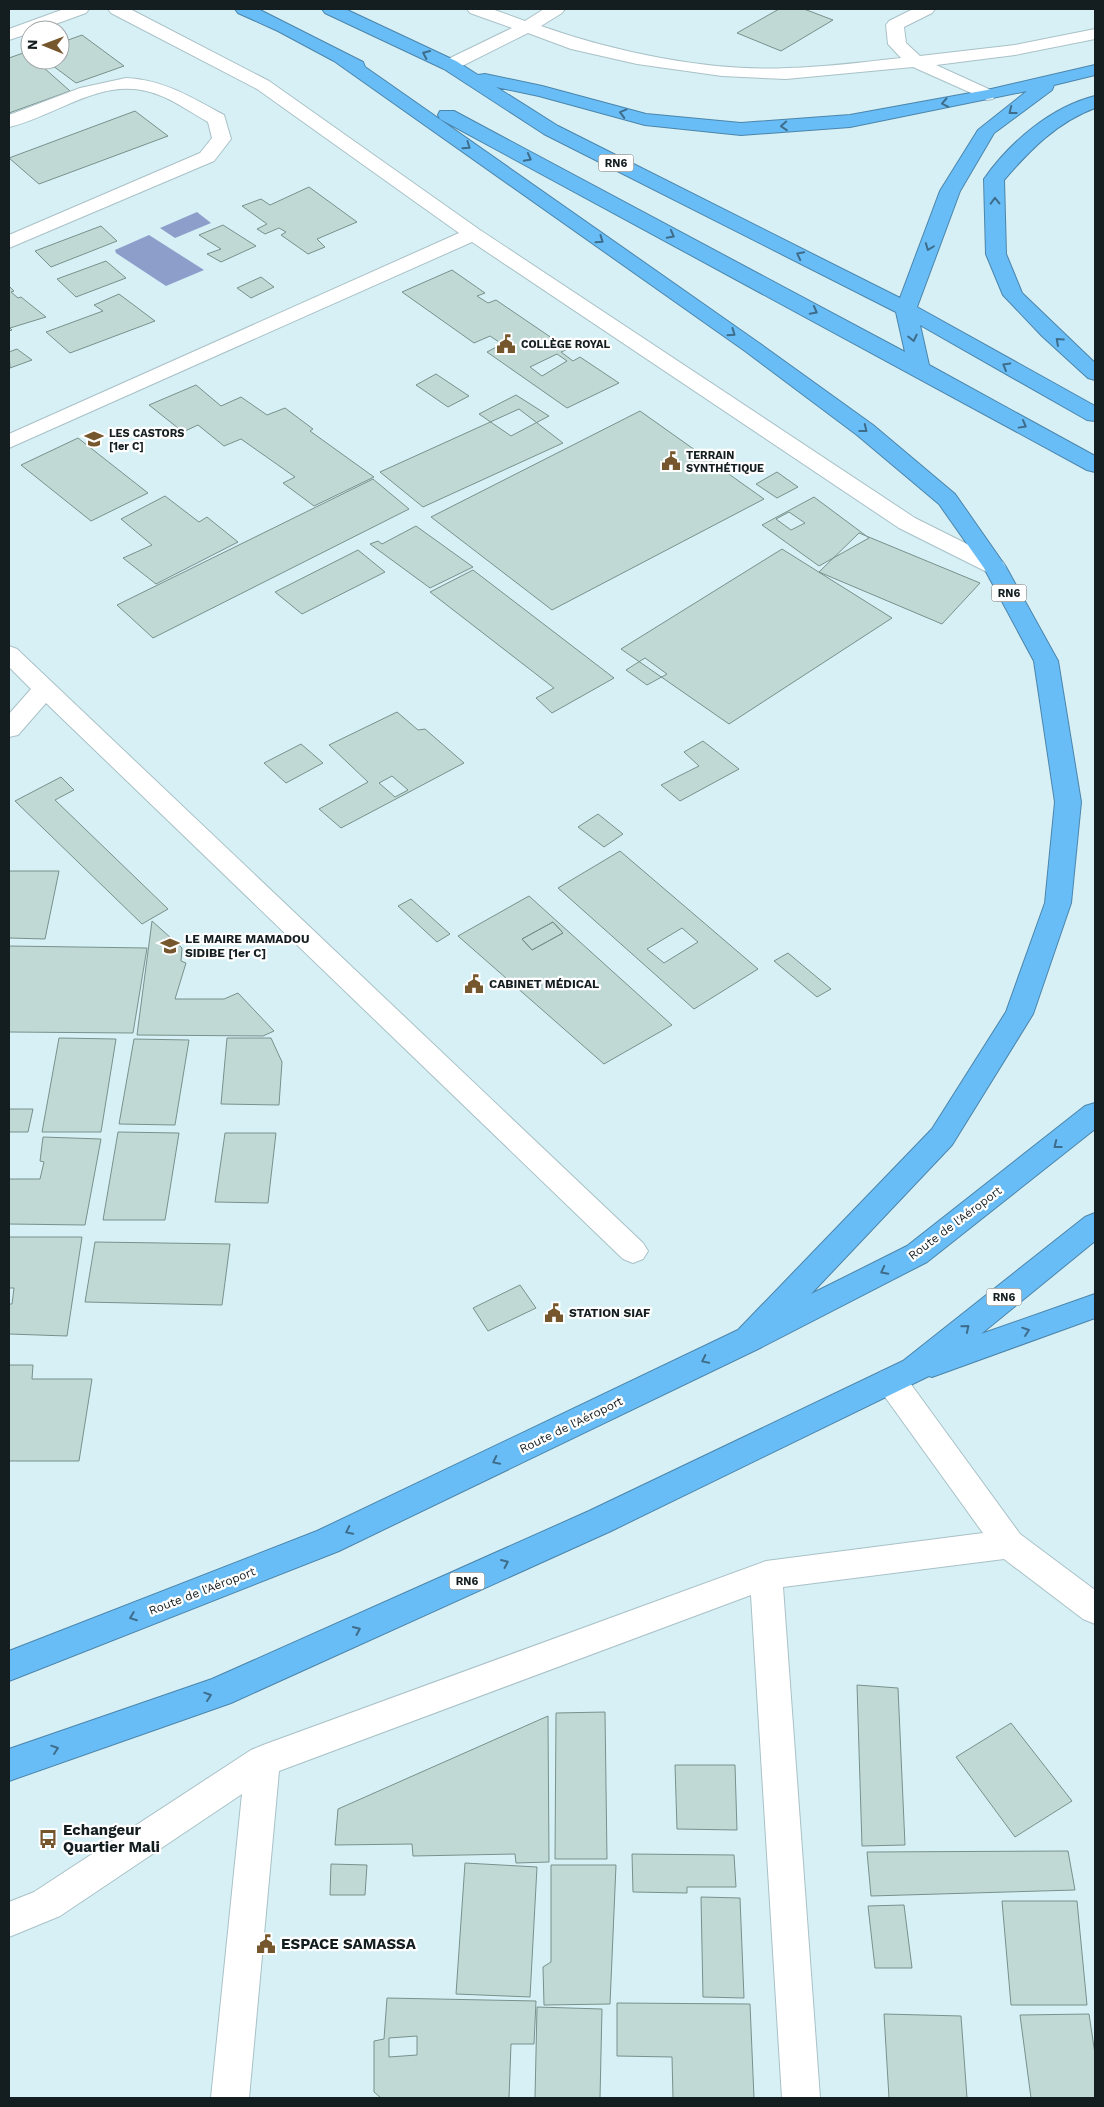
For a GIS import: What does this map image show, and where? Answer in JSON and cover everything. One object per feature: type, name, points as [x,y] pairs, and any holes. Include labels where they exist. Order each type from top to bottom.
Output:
[{"type":"highway","points":[[244,9],[284,27],[919,368],[1095,465]]},
{"type":"highway","name":"RN6","points":[[331,9],[450,65],[470,76],[551,130],[906,309],[1095,415]]},
{"type":"highway","name":"RN6","points":[[341,58],[752,347],[865,430],[947,499],[995,567],[1046,661],[1068,802],[1058,903],[1019,1014],[942,1137],[749,1339]]},
{"type":"highway","points":[[470,76],[542,91],[645,119],[741,129],[850,122],[1051,82],[1095,70]]},
{"type":"highway","points":[[919,368],[906,309],[950,191],[987,130],[1051,82]]},
{"type":"highway","points":[[1095,102],[1080,106],[1035,134],[994,179],[996,254],[1013,295],[1049,332],[1095,374]]},
{"type":"highway","name":"Route de l'Aéroport","points":[[9,1666],[328,1541],[749,1339],[917,1254],[1095,1114]]},
{"type":"highway","name":"RN6","points":[[9,1765],[220,1692],[600,1521],[903,1375],[1095,1225]]},
{"type":"highway","points":[[903,1375],[1095,1306]]},
{"type":"street","points":[[9,35],[80,9]]},
{"type":"street","points":[[117,9],[263,86],[473,234],[907,523],[995,567]]},
{"type":"street","points":[[476,9],[576,45],[637,59],[722,71],[786,74],[916,62],[1016,50],[1095,34]]},
{"type":"street","points":[[450,65],[527,27],[556,9]]},
{"type":"street","points":[[926,9],[895,25],[897,44],[916,62],[987,95]]},
{"type":"street","points":[[9,122],[107,85],[137,84],[165,90],[217,119],[222,139],[208,157],[9,242]]},
{"type":"street","points":[[9,442],[473,234]]},
{"type":"street","points":[[9,654],[633,1251]]},
{"type":"street","points":[[9,729],[45,689]]},
{"type":"street","points":[[903,1375],[1009,1544],[1095,1609]]},
{"type":"street","points":[[9,1920],[47,1904],[263,1761],[766,1576],[1009,1544]]},
{"type":"street","points":[[766,1576],[801,2098]]},
{"type":"street","points":[[230,2098],[263,1761]]},
{"type":"water","points":[[197,212],[211,223],[175,238],[160,228]]},
{"type":"water","points":[[149,235],[204,270],[166,286],[116,253],[115,250]]},
{"type":"building","points":[[779,9],[804,9],[833,20],[781,51],[737,33]]},
{"type":"building","points":[[82,35],[124,66],[76,83],[58,70],[70,70],[70,39]]},
{"type":"building","points":[[20,54],[20,70],[46,70],[70,91],[9,113],[9,58]]},
{"type":"building","points":[[135,111],[168,136],[39,184],[9,158]]},
{"type":"building","points":[[309,187],[357,222],[317,239],[325,247],[308,254],[281,235],[286,232],[279,228],[265,234],[257,229],[267,224],[242,206],[261,199],[270,205]]},
{"type":"building","points":[[223,225],[256,246],[221,262],[207,254],[221,249],[199,235]]},
{"type":"building","points":[[101,226],[117,241],[51,267],[35,251]]},
{"type":"building","points":[[106,261],[126,278],[76,297],[57,279]]},
{"type":"building","points":[[452,270],[485,293],[477,296],[488,303],[496,300],[568,349],[561,352],[573,361],[580,357],[619,383],[567,408],[487,352],[502,344],[490,336],[474,343],[402,292]],"holes":[[[557,354],[567,361],[542,376],[530,367]]]},
{"type":"building","points":[[261,277],[274,287],[251,298],[237,288]]},
{"type":"building","points":[[9,286],[14,291],[11,292],[18,298],[21,297],[46,317],[10,328],[12,330],[9,331]]},
{"type":"building","points":[[119,294],[155,321],[70,353],[46,332],[103,311],[94,305]]},
{"type":"building","points":[[17,349],[32,360],[10,368],[9,352]]},
{"type":"building","points":[[436,374],[469,396],[448,407],[416,385]]},
{"type":"building","points":[[196,385],[221,406],[241,397],[267,415],[285,408],[313,429],[310,431],[374,477],[314,506],[283,483],[295,477],[241,439],[224,446],[198,425],[183,432],[149,405]]},
{"type":"building","points":[[516,395],[549,416],[511,436],[479,414]]},
{"type":"building","points":[[519,409],[563,443],[423,507],[380,472]]},
{"type":"building","points":[[640,411],[764,499],[552,610],[431,517]]},
{"type":"building","points":[[78,438],[148,493],[91,521],[21,465]]},
{"type":"building","points":[[777,472],[798,487],[777,498],[756,484]]},
{"type":"building","points":[[373,479],[409,509],[153,638],[117,605]]},
{"type":"building","points":[[165,496],[199,522],[207,517],[238,542],[156,584],[123,558],[152,545],[121,519]]},
{"type":"building","points":[[814,497],[869,538],[819,566],[762,525]],"holes":[[[789,512],[805,523],[791,530],[776,519]]]},
{"type":"building","points":[[416,526],[473,567],[430,588],[370,544],[378,541],[382,544]]},
{"type":"building","points":[[859,533],[980,583],[942,624],[819,572]]},
{"type":"building","points":[[782,549],[892,618],[729,724],[621,649]]},
{"type":"building","points":[[358,550],[385,572],[302,614],[275,592]]},
{"type":"building","points":[[473,570],[614,678],[552,713],[536,698],[554,688],[430,592]]},
{"type":"building","points":[[645,658],[667,674],[647,685],[626,670]]},
{"type":"building","points":[[397,712],[418,730],[425,729],[464,763],[341,828],[319,809],[368,782],[329,745]],"holes":[[[392,776],[408,790],[395,797],[379,783]]]},
{"type":"building","points":[[703,741],[739,769],[680,801],[661,785],[699,766],[684,752]]},
{"type":"building","points":[[301,744],[323,763],[286,783],[264,763]]},
{"type":"building","points":[[61,777],[74,790],[55,800],[168,909],[142,924],[15,801]]},
{"type":"building","points":[[598,814],[623,834],[604,847],[578,827]]},
{"type":"building","points":[[620,851],[758,969],[694,1009],[558,888]],"holes":[[[682,928],[698,942],[664,963],[647,949]]]},
{"type":"building","points":[[9,871],[59,871],[45,939],[9,938]]},
{"type":"building","points":[[529,896],[672,1025],[604,1064],[458,936]],"holes":[[[553,922],[563,933],[532,950],[522,939]]]},
{"type":"building","points":[[411,899],[450,934],[437,942],[398,906]]},
{"type":"building","points":[[152,921],[182,948],[181,961],[186,963],[175,999],[224,999],[238,993],[274,1031],[263,1036],[137,1035]]},
{"type":"building","points":[[553,922],[563,933],[532,950],[522,939]]},
{"type":"building","points":[[9,946],[147,948],[133,1033],[9,1032]]},
{"type":"building","points":[[788,953],[831,989],[817,997],[774,961]]},
{"type":"building","points":[[59,1038],[116,1039],[101,1132],[42,1132]]},
{"type":"building","points":[[227,1038],[271,1038],[282,1062],[279,1105],[221,1104]]},
{"type":"building","points":[[134,1039],[189,1040],[175,1125],[119,1124]]},
{"type":"building","points":[[9,1109],[33,1109],[28,1132],[9,1132]]},
{"type":"building","points":[[118,1132],[179,1133],[165,1220],[103,1220]]},
{"type":"building","points":[[225,1133],[276,1133],[268,1203],[215,1202]]},
{"type":"building","points":[[43,1137],[101,1139],[85,1225],[9,1224],[9,1179],[40,1179],[44,1162],[40,1161]]},
{"type":"building","points":[[9,1237],[82,1237],[67,1336],[9,1334],[9,1304],[12,1304],[14,1288],[9,1288]]},
{"type":"building","points":[[95,1242],[230,1244],[222,1305],[85,1302]]},
{"type":"building","points":[[520,1285],[536,1308],[488,1331],[473,1308]]},
{"type":"building","points":[[9,1365],[33,1365],[32,1379],[92,1379],[79,1461],[9,1461]]},
{"type":"building","points":[[857,1685],[898,1688],[905,1845],[862,1846]]},
{"type":"building","points":[[605,1712],[607,1859],[555,1859],[556,1713]]},
{"type":"building","points":[[548,1716],[549,1862],[516,1863],[515,1854],[413,1856],[412,1844],[335,1845],[338,1809]]},
{"type":"building","points":[[1011,1723],[1072,1801],[1015,1837],[956,1757]]},
{"type":"building","points":[[675,1765],[735,1765],[737,1830],[677,1829]]},
{"type":"building","points":[[1068,1851],[1075,1890],[871,1896],[867,1852]]},
{"type":"building","points":[[632,1854],[734,1855],[736,1887],[687,1887],[687,1893],[633,1892]]},
{"type":"building","points":[[465,1863],[537,1867],[530,1997],[456,1994]]},
{"type":"building","points":[[331,1864],[367,1865],[365,1895],[330,1895]]},
{"type":"building","points":[[551,1865],[616,1865],[610,2004],[544,2005],[543,1967],[551,1962]]},
{"type":"building","points":[[701,1897],[740,1898],[744,1998],[703,1997]]},
{"type":"building","points":[[1002,1901],[1077,1901],[1087,2005],[1011,2005]]},
{"type":"building","points":[[904,1905],[912,1968],[875,1968],[868,1906]]},
{"type":"building","points":[[387,1998],[536,2001],[534,2044],[511,2044],[509,2098],[381,2098],[374,2092],[374,2041],[384,2039]],"holes":[[[417,2036],[417,2055],[389,2057],[389,2038]]]},
{"type":"building","points":[[617,2003],[750,2004],[754,2098],[673,2098],[672,2057],[617,2056]]},
{"type":"building","points":[[537,2007],[602,2009],[600,2098],[535,2098]]},
{"type":"building","points":[[884,2014],[961,2016],[967,2098],[889,2098]]},
{"type":"building","points":[[1089,2014],[1095,2054],[1095,2098],[1031,2098],[1020,2015]]},
{"type":"place","name":"COLLÈGE ROYAL","points":[[506,344]]},
{"type":"place","name":"LES CASTORS [1er C]","points":[[94,439]]},
{"type":"place","name":"TERRAIN SYNTHÉTIQUE","points":[[671,461]]},
{"type":"place","name":"LE MAIRE MAMADOU SIDIBE [1er C]","points":[[170,946]]},
{"type":"place","name":"CABINET MÉDICAL","points":[[474,984]]},
{"type":"place","name":"STATION SIAF","points":[[554,1313]]},
{"type":"place","name":"Echangeur Quartier Mali","points":[[48,1839]]},
{"type":"place","name":"ESPACE SAMASSA","points":[[266,1944]]}]
